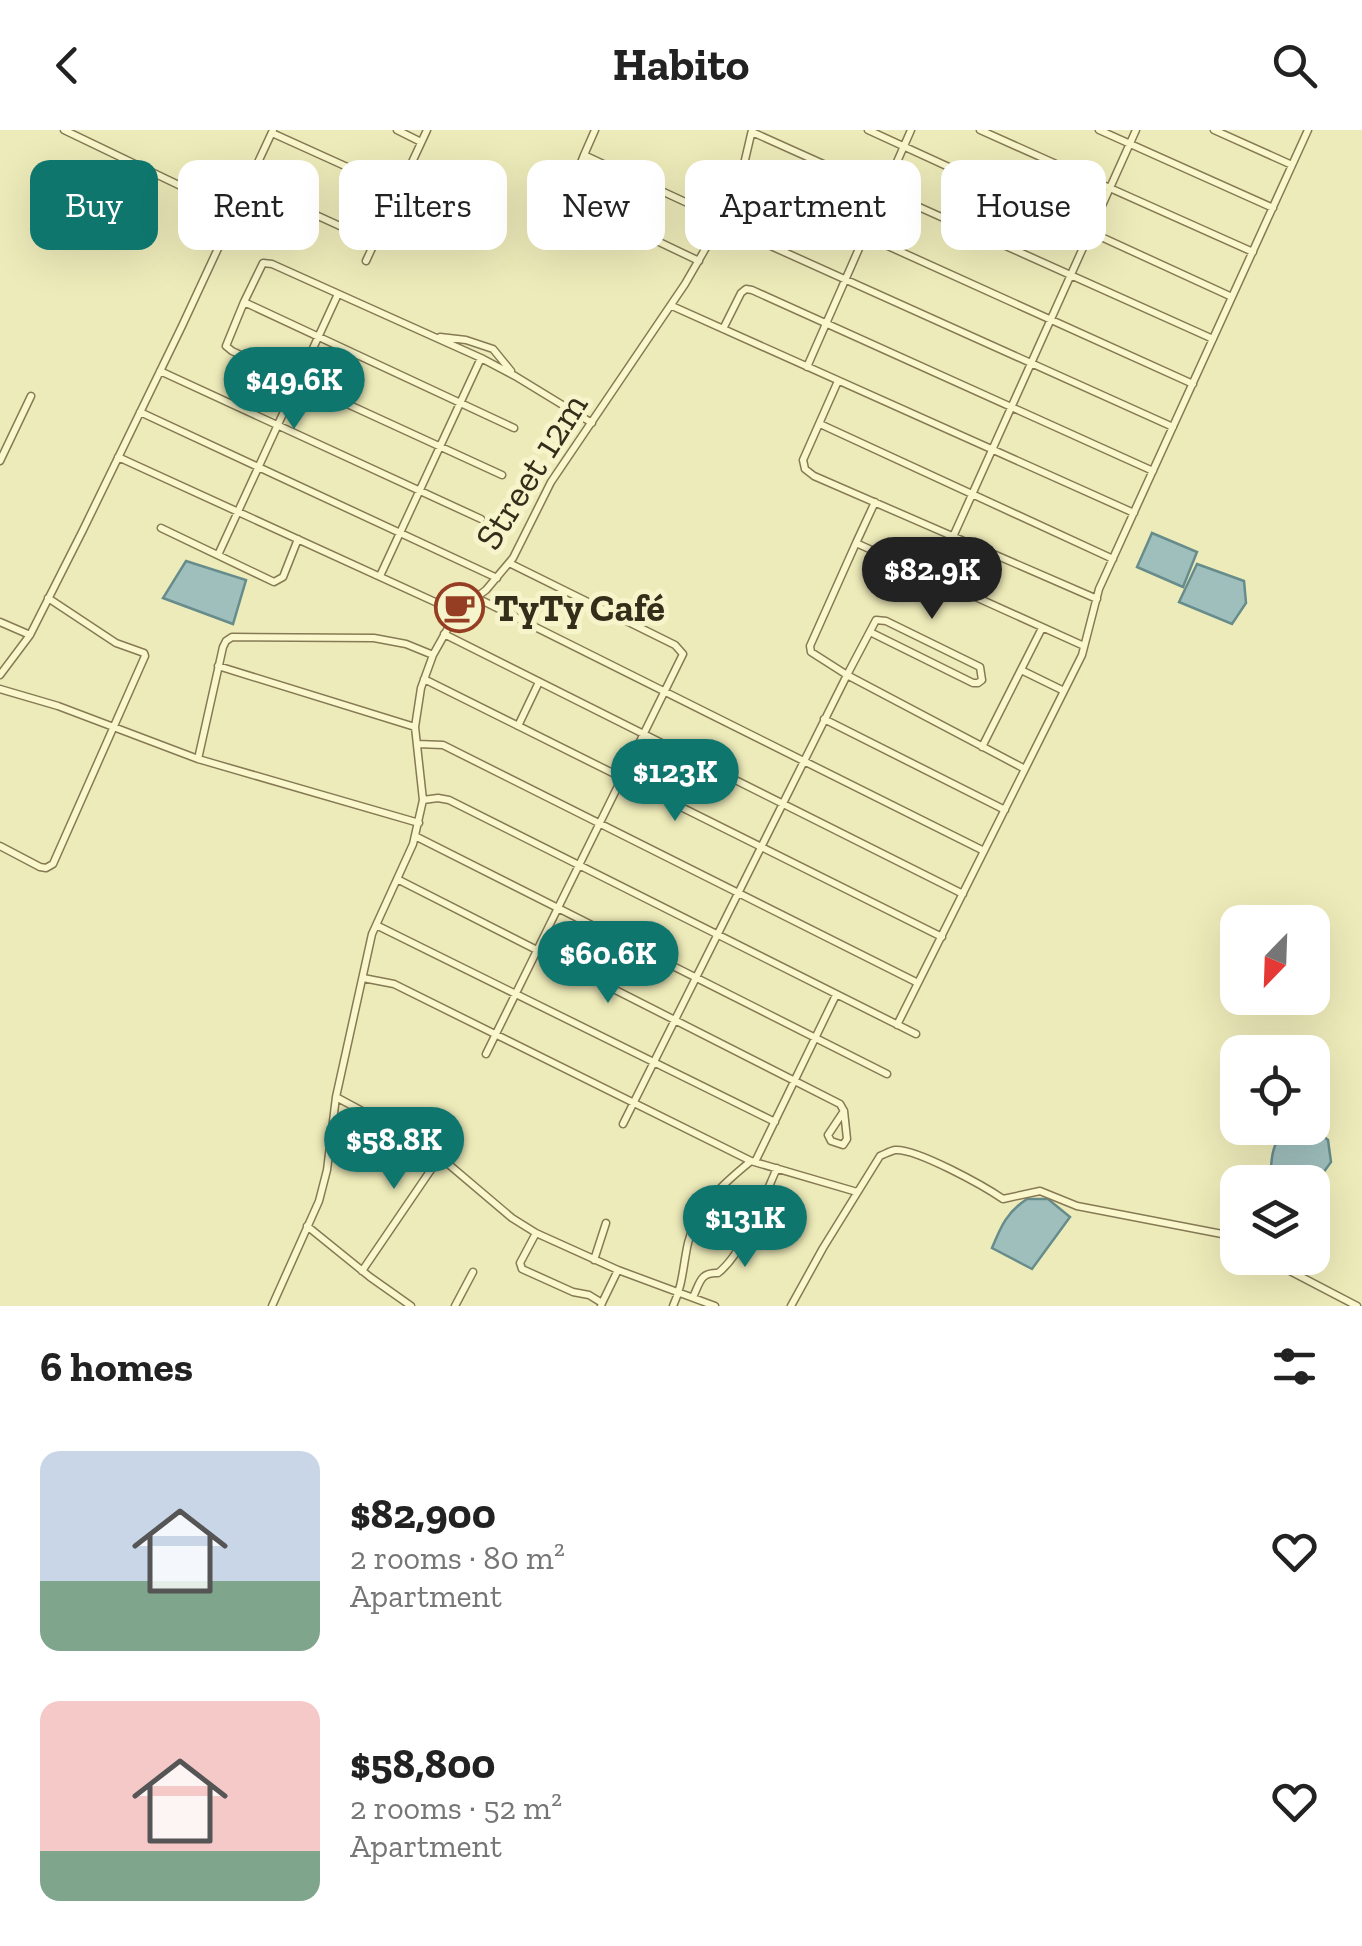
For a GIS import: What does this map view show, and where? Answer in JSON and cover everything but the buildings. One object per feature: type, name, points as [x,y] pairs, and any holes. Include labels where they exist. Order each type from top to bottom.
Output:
[{"type":"street","points":[[64,130],[178,185]]},
{"type":"street","points":[[397,130],[422,142]]},
{"type":"street","points":[[413,160],[427,130]]},
{"type":"street","points":[[595,130],[567,198],[699,261]]},
{"type":"street","points":[[868,130],[941,163]]},
{"type":"street","points":[[898,160],[911,130]]},
{"type":"street","points":[[980,130],[1252,252]]},
{"type":"street","points":[[1099,130],[1273,208]]},
{"type":"street","points":[[1106,197],[1136,130]]},
{"type":"street","points":[[1214,130],[1292,165]]},
{"type":"street","points":[[898,1025],[1064,690],[1114,559],[1308,130]]},
{"type":"street","points":[[752,131],[816,160]]},
{"type":"street","name":"Street 12m","points":[[746,160],[752,131]]},
{"type":"street","points":[[259,160],[272,132],[339,163]]},
{"type":"street","points":[[584,155],[685,204]]},
{"type":"street","points":[[921,208],[1213,339]]},
{"type":"street","points":[[1106,239],[1232,297]]},
{"type":"street","points":[[0,675],[30,635],[217,250]]},
{"type":"street","points":[[366,261],[371,250]]},
{"type":"street","name":"Street 12m","points":[[272,1306],[319,1201],[336,1097],[376,925],[419,823],[423,800],[415,727],[432,656],[458,612],[477,598],[509,562],[551,482],[706,250]]},
{"type":"street","points":[[782,250],[1173,427]]},
{"type":"street","points":[[807,367],[859,250]]},
{"type":"street","points":[[898,250],[1193,384]]},
{"type":"street","points":[[934,578],[1082,250]]},
{"type":"street","points":[[502,475],[226,346],[263,263],[481,358],[592,423]]},
{"type":"street","points":[[723,329],[746,289],[1153,471]]},
{"type":"street","points":[[218,555],[338,294]]},
{"type":"street","points":[[244,302],[514,428]]},
{"type":"street","points":[[672,306],[1134,514]]},
{"type":"street","points":[[430,336],[466,340],[493,349],[515,376]]},
{"type":"street","points":[[380,576],[481,358]]},
{"type":"street","points":[[160,371],[481,519]]},
{"type":"street","points":[[838,381],[802,460],[805,470],[1097,599]]},
{"type":"street","points":[[0,461],[31,396]]},
{"type":"street","points":[[140,412],[497,578]]},
{"type":"street","points":[[820,424],[1114,559]]},
{"type":"street","points":[[118,457],[458,612]]},
{"type":"street","points":[[875,502],[810,646],[811,652],[1026,769]]},
{"type":"street","points":[[161,528],[274,582],[283,577],[298,539]]},
{"type":"street","points":[[856,544],[1084,646]]},
{"type":"street","points":[[486,1054],[683,654],[682,650],[509,562]]},
{"type":"street","points":[[0,846],[40,868],[52,864],[144,660],[144,653],[116,642],[48,598]]},
{"type":"street","points":[[477,598],[984,851]]},
{"type":"street","points":[[623,1124],[876,620],[900,626],[980,667],[982,680],[973,683],[870,632]]},
{"type":"street","points":[[0,622],[30,635]]},
{"type":"street","points":[[982,747],[1042,627]]},
{"type":"street","points":[[444,634],[963,894]]},
{"type":"street","points":[[198,759],[218,666],[226,640],[232,636],[374,638],[406,644],[432,656]]},
{"type":"street","points":[[218,666],[415,727]]},
{"type":"street","points":[[1021,670],[1064,690]]},
{"type":"street","points":[[424,679],[942,936]]},
{"type":"street","points":[[518,726],[540,682]]},
{"type":"street","points":[[0,688],[198,759],[419,823]]},
{"type":"street","points":[[824,719],[1005,810]]},
{"type":"street","points":[[417,744],[443,746],[918,983]]},
{"type":"street","points":[[423,800],[448,800],[916,1034]]},
{"type":"street","points":[[415,836],[887,1074]]},
{"type":"street","points":[[397,879],[840,1104],[844,1111],[847,1139],[842,1145],[831,1141],[828,1135],[844,1111]]},
{"type":"street","points":[[376,925],[775,1122]]},
{"type":"street","points":[[363,978],[394,984],[753,1161],[857,1192]]},
{"type":"street","points":[[673,1306],[688,1240],[702,1210],[719,1189],[753,1161],[836,995]]},
{"type":"street","points":[[336,1097],[427,1146],[512,1218],[536,1233],[618,1270],[715,1306]]},
{"type":"street","points":[[792,1306],[880,1156],[897,1150],[916,1154],[1003,1199],[1040,1191],[1077,1206],[1220,1234]]},
{"type":"street","points":[[362,1271],[439,1158]]},
{"type":"street","points":[[694,1297],[707,1272],[718,1272],[731,1260],[777,1168]]},
{"type":"street","points":[[594,1260],[606,1223]]},
{"type":"street","points":[[307,1226],[411,1306]]},
{"type":"street","points":[[536,1233],[520,1263],[522,1269],[589,1295],[602,1305],[618,1270]]},
{"type":"street","points":[[455,1306],[473,1272]]},
{"type":"street","points":[[1298,1275],[1357,1306]]},
{"type":"water","points":[[1152,533],[1197,552],[1183,587],[1137,567]]},
{"type":"water","points":[[186,561],[246,580],[233,624],[163,598]]},
{"type":"water","points":[[1197,564],[1244,581],[1246,603],[1232,624],[1179,602]]},
{"type":"water","points":[[1329,1145],[1331,1162],[1271,1165],[1275,1146]]},
{"type":"water","points":[[1027,1199],[1048,1199],[1070,1217],[1032,1269],[992,1248],[1005,1220]]},
{"type":"place","name":"TyTy Café","points":[[459,608]]}]
